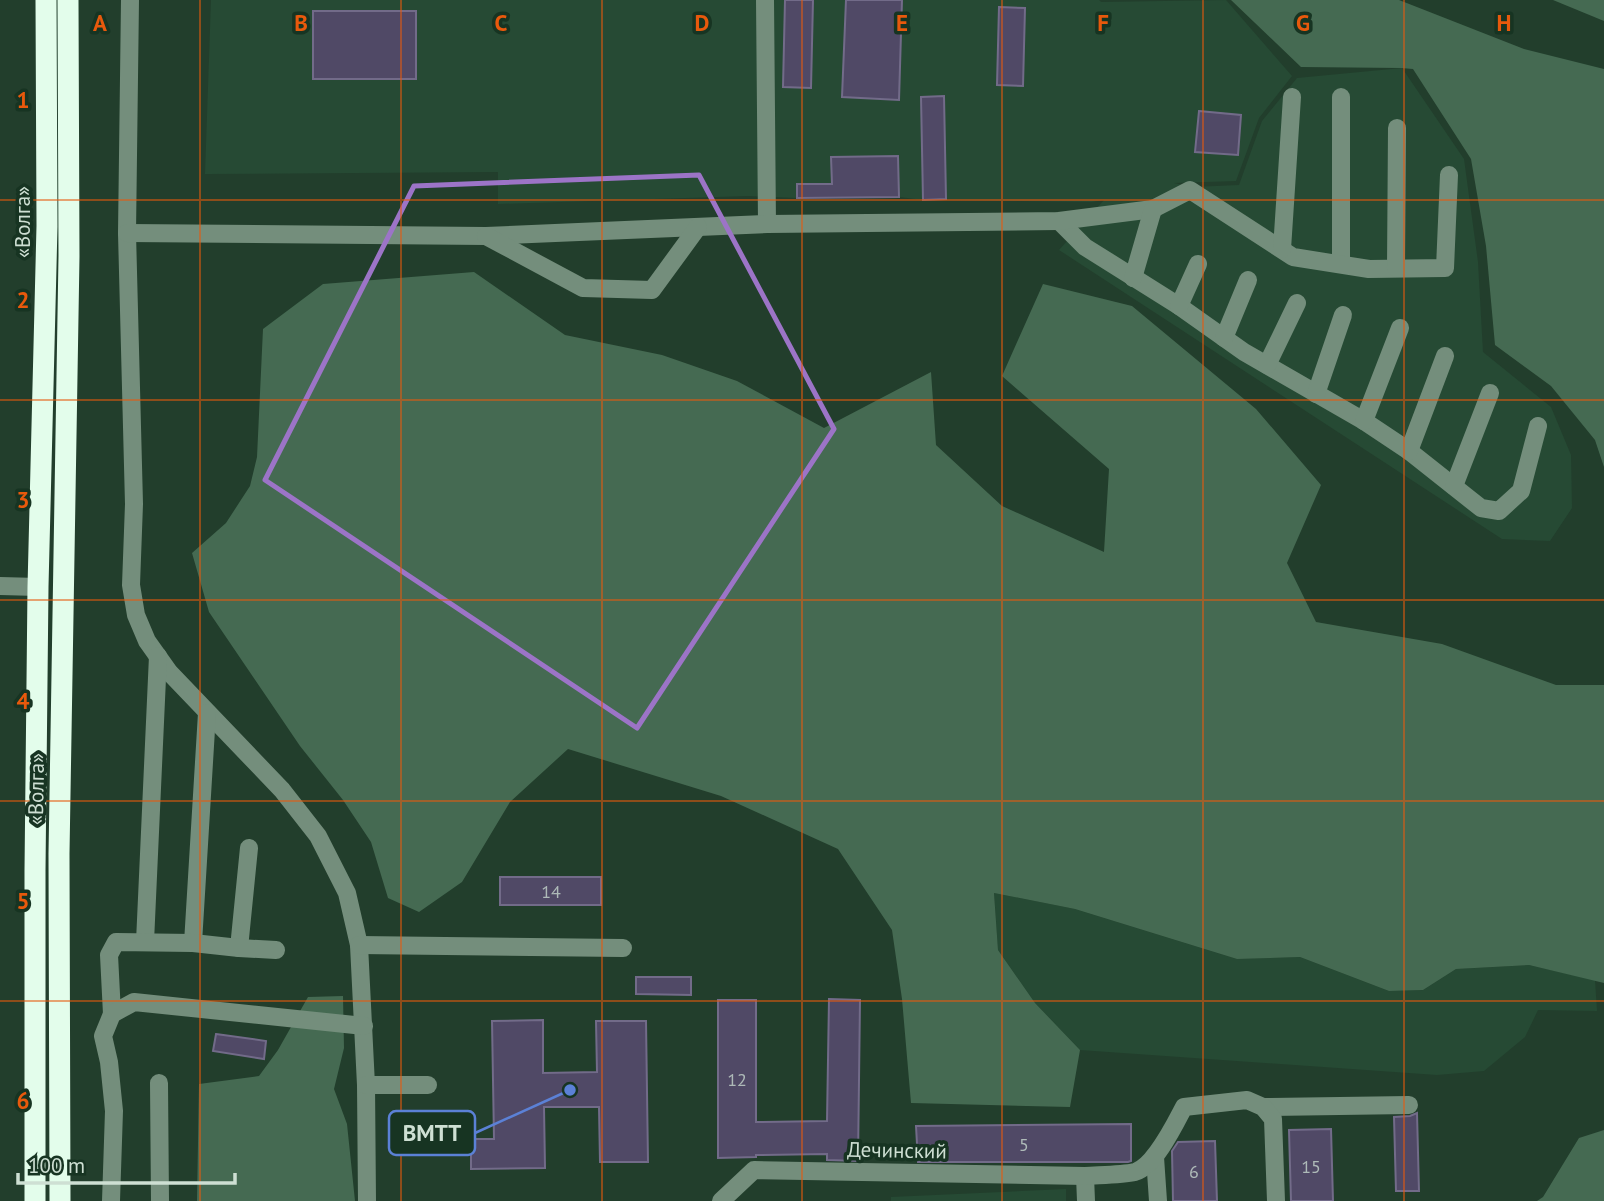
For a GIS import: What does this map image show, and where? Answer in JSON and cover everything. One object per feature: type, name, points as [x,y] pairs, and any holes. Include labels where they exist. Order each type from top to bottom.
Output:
[{"type":"highway","name":"«Волга»","points":[[35,1201],[38,587],[47,226],[46,0]]},
{"type":"highway","name":"«Волга»","points":[[60,1201],[59,855],[69,256],[68,0]]},
{"type":"street","points":[[130,0],[127,233],[134,504],[131,585],[136,615],[147,641],[169,672],[282,790],[318,836],[347,893],[359,945],[366,1085],[367,1201]]},
{"type":"street","points":[[765,0],[766,224]]},
{"type":"street","points":[[1282,249],[1292,97]]},
{"type":"street","points":[[1341,97],[1341,264]]},
{"type":"street","points":[[1396,268],[1397,128]]},
{"type":"street","points":[[127,233],[486,236],[766,224],[1059,221],[1153,209],[1190,190],[1293,257],[1369,269],[1445,268],[1449,175]]},
{"type":"street","points":[[1133,278],[1153,209]]},
{"type":"street","points":[[1059,221],[1085,247],[1266,365],[1364,421],[1409,451],[1481,508],[1499,511],[1521,491],[1538,426]]},
{"type":"street","points":[[486,236],[583,288],[652,290],[698,227]]},
{"type":"street","points":[[1179,306],[1198,264]]},
{"type":"street","points":[[1224,338],[1248,280]]},
{"type":"street","points":[[1266,365],[1297,303]]},
{"type":"street","points":[[1316,394],[1343,315]]},
{"type":"street","points":[[1364,421],[1400,328]]},
{"type":"street","points":[[1409,451],[1445,356]]},
{"type":"street","points":[[1454,486],[1490,393]]},
{"type":"street","points":[[0,586],[38,587]]},
{"type":"street","points":[[145,942],[158,656]]},
{"type":"street","points":[[193,943],[207,713]]},
{"type":"street","points":[[239,948],[249,848]]},
{"type":"street","points":[[111,1201],[114,1111],[109,1062],[103,1036],[112,1014],[109,955],[116,942],[193,943],[276,950]]},
{"type":"street","points":[[359,945],[623,948]]},
{"type":"street","points":[[112,1014],[134,1002],[364,1026]]},
{"type":"street","points":[[159,1083],[160,1201]]},
{"type":"street","points":[[366,1085],[428,1085]]},
{"type":"street","name":"Дечинский","points":[[721,1201],[754,1170],[1085,1176],[1136,1171],[1155,1157],[1184,1107],[1247,1100],[1263,1107],[1409,1105]]},
{"type":"street","points":[[1263,1107],[1273,1119],[1276,1201]]},
{"type":"street","points":[[1155,1157],[1158,1201]]},
{"type":"street","points":[[1085,1176],[1086,1201]]},
{"type":"highlighted area","points":[[699,175],[834,429],[637,728],[265,480],[414,186]]},
{"type":"shaded area","points":[[211,0],[785,0],[783,87],[811,88],[813,0],[846,0],[842,97],[898,100],[902,0],[1226,0],[1292,76],[1259,118],[1236,181],[1174,183],[1193,187],[1239,185],[1262,121],[1297,78],[1402,68],[1464,159],[1478,262],[1483,352],[1551,407],[1571,455],[1572,508],[1550,541],[1502,539],[1059,250],[1104,200],[1092,202],[748,196],[498,204],[498,172],[205,174]],"holes":[[[1025,8],[1023,85],[997,85]],[[313,11],[416,11],[416,79],[313,79]]]},
{"type":"shaded area","points":[[1231,0],[1399,0],[1524,49],[1604,69],[1604,467],[1595,440],[1551,386],[1495,345],[1486,246],[1471,159],[1413,69],[1301,67]]},
{"type":"shaded area","points":[[1553,0],[1604,0],[1604,21]]},
{"type":"shaded area","points":[[474,272],[565,335],[662,355],[737,381],[824,428],[931,372],[936,445],[1002,506],[1104,552],[1109,469],[1002,376],[1043,284],[1132,306],[1256,409],[1321,485],[1287,563],[1316,622],[1442,644],[1556,685],[1604,685],[1604,983],[1529,965],[1456,969],[1423,990],[1389,991],[1300,957],[1237,959],[1075,909],[994,893],[998,950],[1035,1003],[1080,1050],[1070,1107],[911,1103],[902,999],[892,930],[838,849],[721,796],[568,749],[510,802],[462,882],[419,912],[388,898],[371,842],[343,800],[300,746],[209,612],[192,553],[226,523],[250,486],[257,457],[263,329],[323,284]]},
{"type":"shaded area","points":[[994,893],[1075,909],[1237,959],[1300,957],[1389,991],[1423,990],[1456,969],[1529,965],[1595,980],[1597,1011],[1538,1010],[1525,1037],[1484,1071],[1437,1075],[1080,1050],[1035,1003],[998,950]]},
{"type":"shaded area","points":[[343,996],[344,1048],[334,1089],[347,1124],[355,1201],[197,1201],[199,1084],[259,1076],[278,1050],[308,997]]},
{"type":"shaded area","points":[[1604,1130],[1604,1201],[1537,1201],[1543,1197],[1579,1138]]},
{"type":"shaded area","points":[[1066,1189],[1066,1201],[891,1201],[891,1197]]},
{"type":"building","points":[[785,0],[813,0],[811,88],[783,87]]},
{"type":"building","points":[[846,0],[902,0],[899,100],[842,97]]},
{"type":"building","points":[[999,7],[1025,8],[1023,86],[997,85]]},
{"type":"building","points":[[313,11],[416,11],[416,79],[313,79]]},
{"type":"building","points":[[944,96],[946,199],[923,200],[921,97]]},
{"type":"building","points":[[1199,111],[1241,115],[1238,155],[1195,152]]},
{"type":"building","points":[[898,156],[899,197],[797,198],[797,184],[832,184],[831,157]]},
{"type":"building","points":[[500,877],[601,877],[601,905],[500,905]]},
{"type":"building","points":[[636,977],[691,977],[691,995],[636,994]]},
{"type":"building","points":[[829,999],[860,1000],[858,1161],[827,1160],[827,1154],[718,1158],[718,1000],[756,1000],[756,1122],[827,1121]]},
{"type":"building","points":[[543,1020],[543,1073],[597,1072],[596,1021],[646,1021],[648,1162],[600,1162],[599,1107],[544,1107],[545,1168],[471,1169],[471,1139],[494,1139],[492,1021]]},
{"type":"building","points":[[216,1034],[266,1041],[264,1059],[213,1051]]},
{"type":"building","points":[[1417,1113],[1419,1191],[1396,1191],[1394,1117]]},
{"type":"building","points":[[1131,1124],[1131,1161],[1128,1162],[918,1162],[916,1126]]},
{"type":"building","points":[[1331,1129],[1333,1201],[1291,1201],[1289,1130]]},
{"type":"building","points":[[1215,1141],[1217,1201],[1173,1201],[1172,1151],[1178,1142]]},
{"type":"place","name":"ВМТТ","points":[[570,1090]]}]
